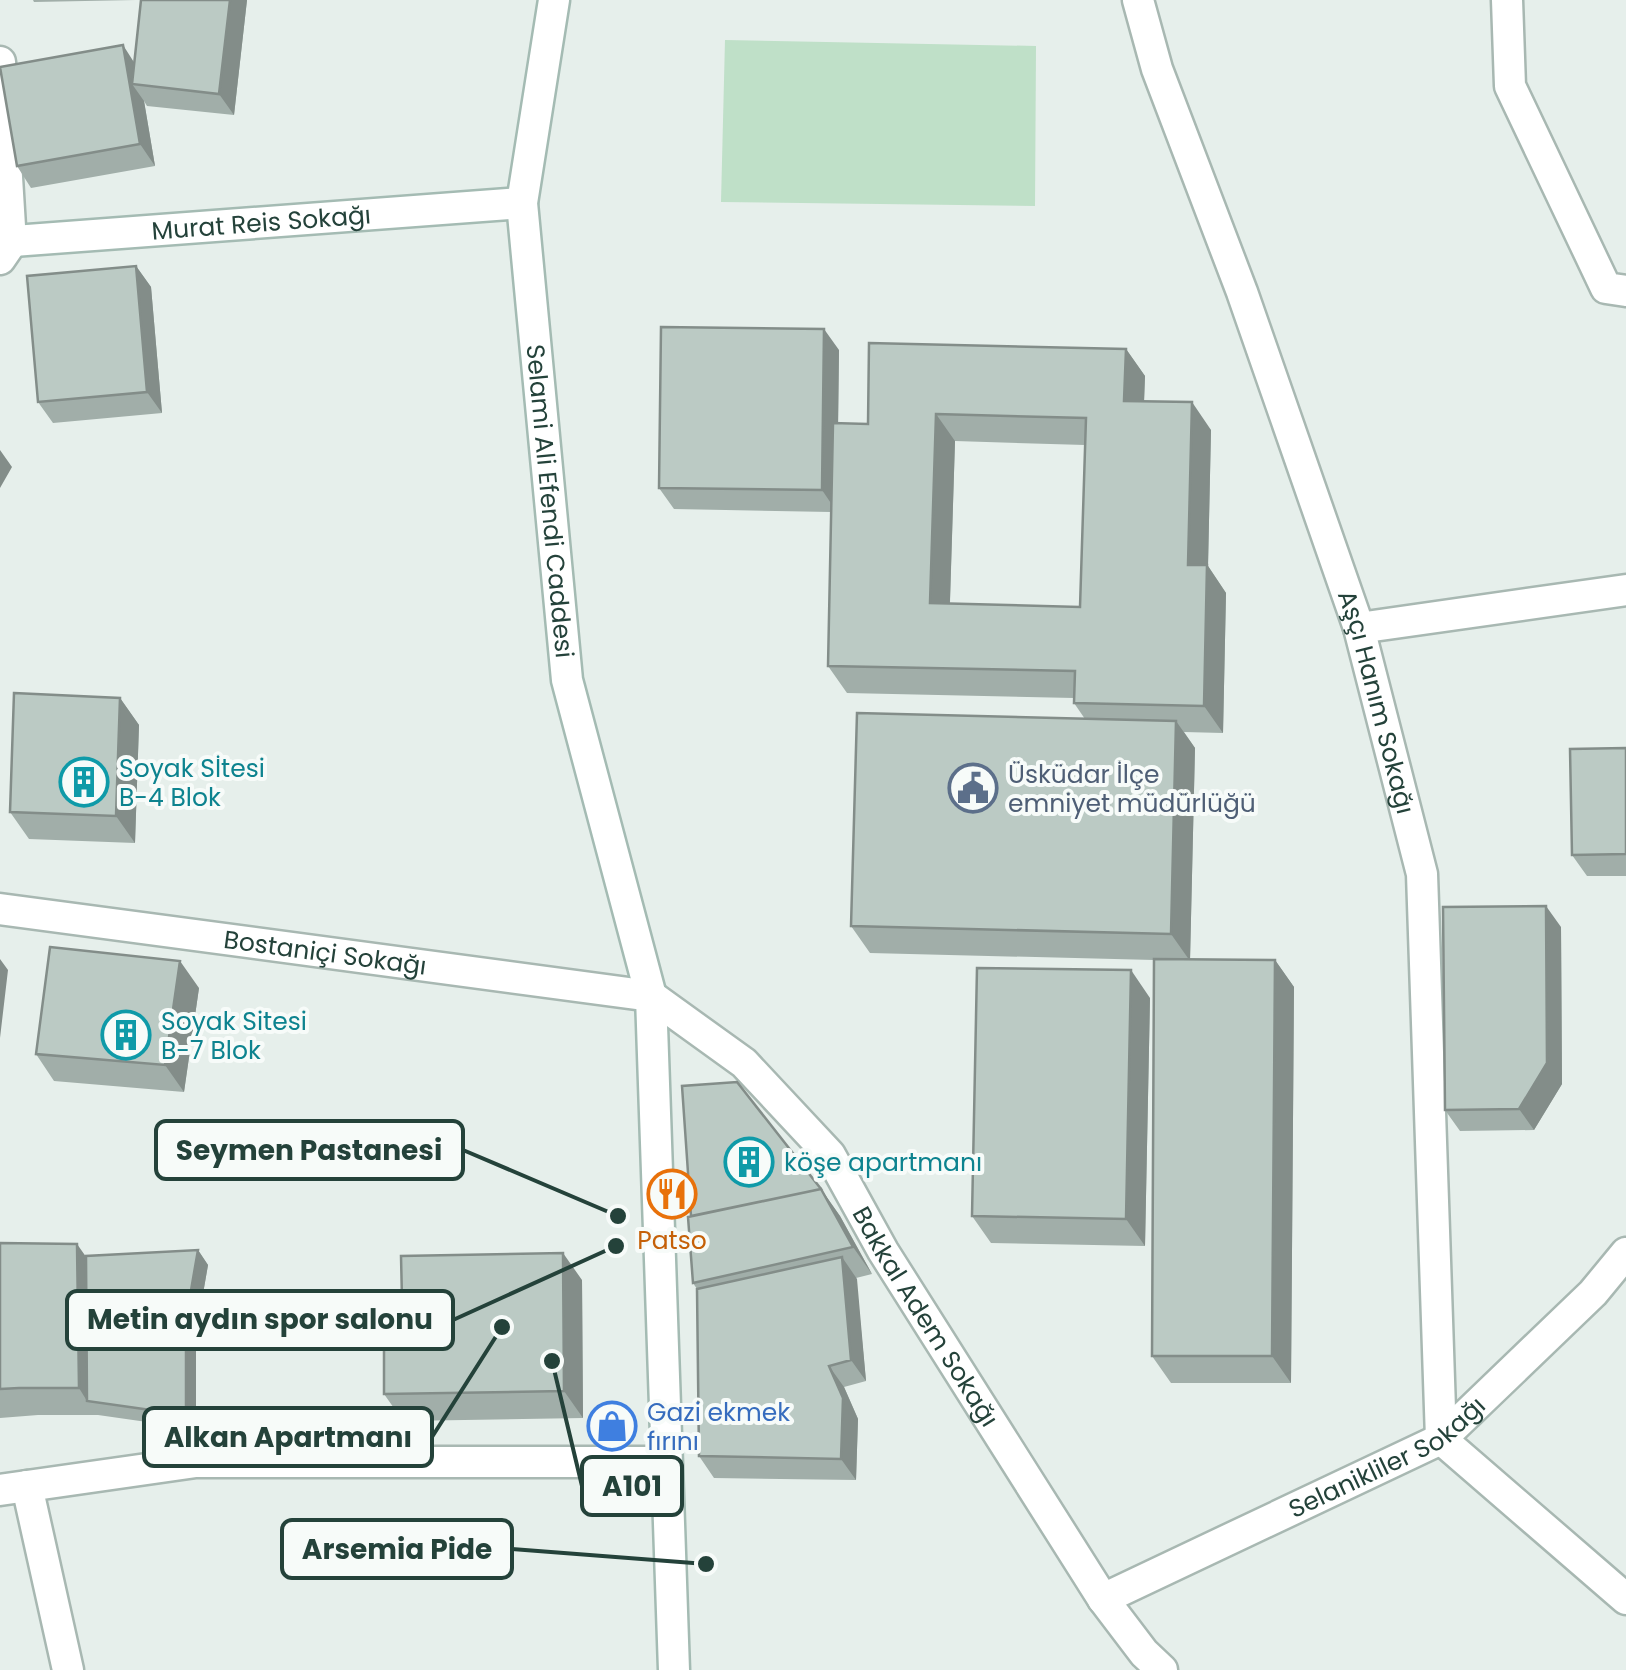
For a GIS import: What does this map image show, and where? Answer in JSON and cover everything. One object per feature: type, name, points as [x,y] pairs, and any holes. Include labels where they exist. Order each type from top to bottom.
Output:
[{"type":"street","name":"Selami Ali Efendi Caddesi","points":[[554,0],[522,203],[567,680],[651,996],[674,1670]]},
{"type":"street","name":"Aşçı Hanım Sokağı","points":[[1138,0],[1157,69],[1242,292],[1359,628],[1422,874],[1441,1439]]},
{"type":"street","points":[[1507,0],[1510,86],[1606,288],[1626,291]]},
{"type":"street","points":[[0,62],[4,248]]},
{"type":"street","name":"Murat Reis Sokağı","points":[[4,248],[522,203]]},
{"type":"street","points":[[1359,628],[1626,590]]},
{"type":"street","name":"Bostaniçi Sokağı","points":[[0,909],[651,996]]},
{"type":"street","name":"Bakkal Adem Sokağı","points":[[651,996],[744,1063],[830,1155],[884,1251],[1103,1598],[1144,1653],[1162,1670]]},
{"type":"street","name":"Selanikliler Sokağı","points":[[1103,1598],[1441,1439],[1594,1293],[1626,1253]]},
{"type":"street","points":[[1441,1439],[1626,1600]]},
{"type":"street","points":[[68,1670],[13,1488],[196,1462],[666,1462]]},
{"type":"green space","points":[[725,40],[1036,46],[1035,206],[721,202]]},
{"type":"building","points":[[141,0],[230,0],[219,94],[132,84]]},
{"type":"building","points":[[123,45],[140,144],[17,166],[0,67]]},
{"type":"building","points":[[136,266],[147,392],[38,402],[27,276]]},
{"type":"building","points":[[661,327],[824,329],[822,490],[659,488]]},
{"type":"building","points":[[869,343],[1126,349],[1124,401],[1192,402],[1188,565],[1207,565],[1204,706],[1074,703],[1075,671],[828,666],[833,423],[868,424]],"holes":[[[936,414],[1086,418],[1080,607],[930,603]]]},
{"type":"building","name":"Soyak Sİtesi B-4 Blok","points":[[14,693],[120,698],[116,816],[10,812]]},
{"type":"building","points":[[857,713],[1176,721],[1171,934],[851,926]]},
{"type":"building","points":[[1626,748],[1626,854],[1572,855],[1570,749]]},
{"type":"building","points":[[1546,906],[1547,1063],[1519,1109],[1445,1110],[1443,907]]},
{"type":"building","name":"Soyak Sitesi B-7 Blok","points":[[50,947],[180,961],[165,1065],[36,1054]]},
{"type":"building","points":[[1154,959],[1275,960],[1272,1356],[1152,1356]]},
{"type":"building","points":[[977,968],[1131,970],[1126,1219],[972,1216]]},
{"type":"building","name":"köşe apartmanı","points":[[737,1082],[821,1189],[691,1216],[682,1086]]},
{"type":"building","points":[[821,1189],[853,1247],[693,1283],[688,1217]]},
{"type":"building","points":[[0,1243],[77,1244],[79,1388],[0,1389]]},
{"type":"building","points":[[198,1250],[186,1319],[186,1415],[87,1401],[86,1256]]},
{"type":"building","points":[[563,1253],[564,1391],[384,1394],[384,1343],[403,1343],[401,1256]]},
{"type":"building","points":[[842,1257],[851,1360],[829,1366],[843,1398],[841,1459],[699,1456],[697,1289]]},
{"type":"place","name":"Soyak Sİtesi B-4 Blok","points":[[84,782]]},
{"type":"place","name":"Üsküdar İlçe emniyet müdürlüğü","points":[[973,788]]},
{"type":"place","name":"Soyak Sitesi B-7 Blok","points":[[126,1035]]},
{"type":"place","name":"köşe apartmanı","points":[[749,1162]]},
{"type":"place","name":"Patso","points":[[672,1194]]},
{"type":"place","name":"Seymen Pastanesi","points":[[618,1216]]},
{"type":"place","name":"Metin aydın spor salonu","points":[[616,1246]]},
{"type":"place","name":"Alkan Apartmanı","points":[[502,1327]]},
{"type":"place","name":"A101","points":[[552,1361]]},
{"type":"place","name":"Gazi ekmek fırını","points":[[612,1426]]},
{"type":"place","name":"Arsemia Pide","points":[[706,1564]]}]
